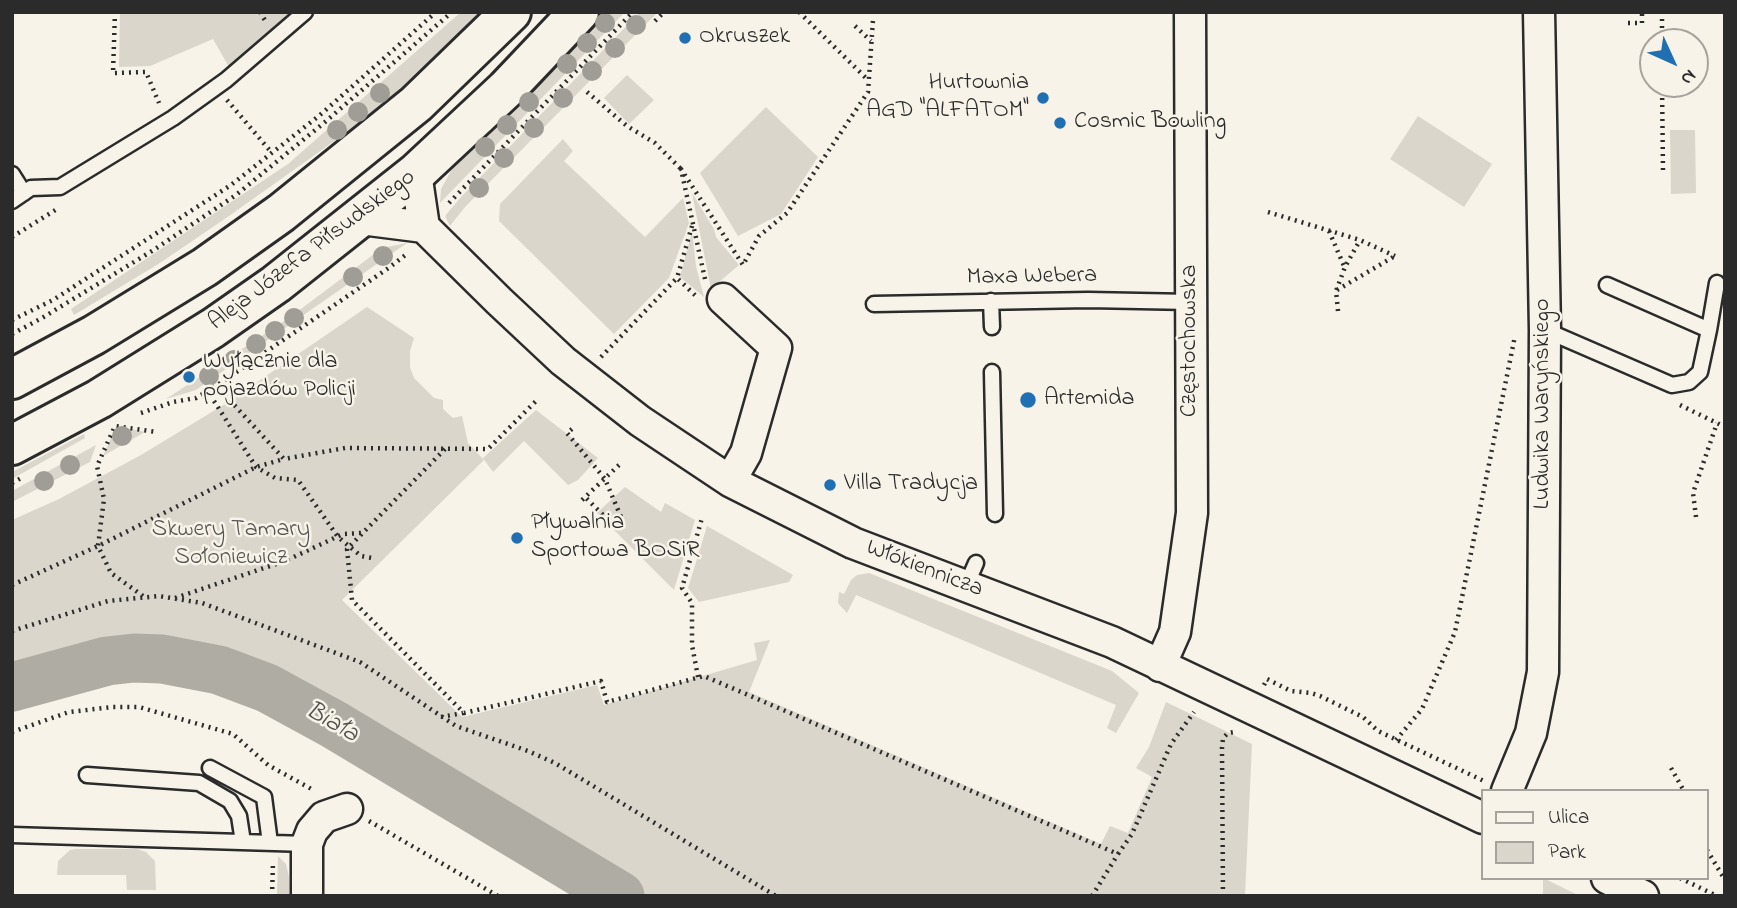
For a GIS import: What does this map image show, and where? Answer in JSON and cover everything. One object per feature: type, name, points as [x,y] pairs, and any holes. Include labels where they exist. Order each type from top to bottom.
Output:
[{"type":"main road","name":"Aleja Józefa Piłsudskiego","points":[[12,379],[94,335],[205,267],[281,213],[416,104],[511,12]]},
{"type":"main road","name":"Aleja Józefa Piłsudskiego","points":[[12,445],[82,410],[195,340],[276,284],[416,173],[506,89],[579,12]]},
{"type":"street","name":"Częstochowska","points":[[1160,666],[1175,632],[1192,513],[1190,12]]},
{"type":"street","name":"Ludwika Waryńskiego","points":[[1499,788],[1531,733],[1543,672],[1545,330],[1539,12]]},
{"type":"street","points":[[361,219],[425,227],[416,173]]},
{"type":"street","name":"Włókiennicza","points":[[425,227],[564,361],[640,421],[730,481],[853,543],[971,575],[1482,818]]},
{"type":"street","points":[[716,297],[776,348],[746,453],[730,481]]},
{"type":"street","points":[[307,896],[307,844],[312,831],[324,817],[347,808]]},
{"type":"street","points":[[1611,880],[1643,896]]},
{"type":"lane","points":[[12,174],[18,197],[31,188],[60,187],[166,122],[216,87],[305,12]]},
{"type":"lane","points":[[1545,330],[1672,385],[1689,382],[1700,372],[1717,283]]},
{"type":"lane","points":[[1607,285],[1709,330]]},
{"type":"lane","name":"Maxa Webera","points":[[874,304],[1088,300],[1191,302]]},
{"type":"lane","points":[[991,301],[992,327]]},
{"type":"lane","points":[[992,372],[995,514]]},
{"type":"lane","points":[[210,768],[264,797],[270,843]]},
{"type":"lane","points":[[87,775],[199,783],[230,801],[239,816],[243,842]]},
{"type":"lane","points":[[12,835],[307,844]]},
{"type":"path","points":[[115,12],[113,73],[146,72],[166,122]]},
{"type":"path","points":[[12,320],[53,300],[231,185],[320,115],[436,12]]},
{"type":"path","points":[[12,334],[152,251],[236,195],[326,122],[452,12]]},
{"type":"path","points":[[655,21],[664,12]]},
{"type":"path","points":[[799,12],[869,81]]},
{"type":"path","points":[[1628,23],[1642,23],[1642,12]]},
{"type":"path","points":[[587,92],[627,126],[655,143],[681,169],[743,265],[759,236],[788,213],[868,92],[873,20]]},
{"type":"path","points":[[855,26],[872,42]]},
{"type":"path","points":[[216,87],[272,153]]},
{"type":"path","points":[[1662,98],[1663,171]]},
{"type":"path","points":[[677,278],[704,303],[716,297],[693,222],[681,169]]},
{"type":"path","points":[[1268,212],[1360,240],[1395,256],[1336,291]]},
{"type":"path","points":[[610,348],[677,278],[693,222]]},
{"type":"path","points":[[1329,231],[1345,267]]},
{"type":"path","points":[[1338,310],[1336,291],[1360,240]]},
{"type":"path","points":[[1396,740],[1422,709],[1455,632],[1515,334]]},
{"type":"path","points":[[225,395],[284,459]]},
{"type":"path","points":[[12,585],[256,467],[345,448],[488,449],[537,400]]},
{"type":"path","points":[[214,401],[256,467],[275,478],[298,480],[338,537],[360,556],[372,558]]},
{"type":"path","points":[[1696,517],[1693,493],[1722,423]]},
{"type":"path","points":[[144,597],[111,573],[97,546],[104,499],[97,466],[115,426],[157,432]]},
{"type":"path","points":[[572,429],[567,433],[605,479],[621,517],[613,525],[584,498],[605,479],[619,465]]},
{"type":"path","points":[[445,449],[347,549],[352,600],[464,713]]},
{"type":"path","points":[[698,677],[692,645],[692,603],[682,588],[702,517]]},
{"type":"path","points":[[175,597],[285,561],[338,537],[362,533]]},
{"type":"path","points":[[12,631],[108,601],[175,597],[202,603],[360,662],[441,717],[471,732],[518,747],[555,763],[776,896]]},
{"type":"path","points":[[441,717],[601,681],[607,702],[704,676],[1118,854]]},
{"type":"path","points":[[1267,679],[1291,691],[1311,692],[1320,696],[1363,717],[1378,731],[1499,788]]},
{"type":"path","points":[[1092,896],[1132,834],[1171,744],[1196,708]]},
{"type":"path","points":[[1223,896],[1223,738],[1228,733],[1243,729]]},
{"type":"path","points":[[1671,768],[1683,789]]},
{"type":"path","points":[[270,843],[273,862],[272,896]]},
{"type":"path","points":[[1709,853],[1725,880]]},
{"type":"path","points":[[1684,880],[1717,896]]},
{"type":"green space","points":[[120,12],[298,12],[229,67],[213,39],[150,66],[119,67]]},
{"type":"green space","points":[[461,12],[490,12],[402,93],[160,263],[74,315],[71,309],[288,164]]},
{"type":"green space","points":[[607,12],[625,12],[440,203],[441,189],[452,169]]},
{"type":"green space","points":[[640,12],[658,12],[465,207],[450,226],[445,216],[461,197]]},
{"type":"green space","points":[[627,75],[654,100],[629,124],[604,98]]},
{"type":"green space","points":[[766,107],[818,157],[781,214],[738,236],[700,173]]},
{"type":"green space","points":[[1418,116],[1492,164],[1464,207],[1390,159]]},
{"type":"green space","points":[[1670,130],[1695,130],[1696,193],[1671,194]]},
{"type":"green space","points":[[563,139],[573,151],[564,161],[645,237],[683,198],[689,223],[669,278],[614,334],[499,221],[500,204]]},
{"type":"green space","points":[[692,193],[716,237],[739,265],[711,289]]},
{"type":"green space","points":[[692,232],[696,266],[704,297],[680,277]]},
{"type":"green space","points":[[407,243],[196,390],[166,399],[289,318],[382,248]]},
{"type":"green space","name":"Skwery Tamary Sołoniewicz","points":[[367,307],[414,338],[410,351],[410,367],[414,378],[434,398],[443,400],[443,409],[453,418],[462,416],[468,443],[484,460],[342,600],[462,717],[597,685],[604,705],[757,660],[754,643],[770,640],[749,692],[1101,844],[1110,826],[1128,833],[1152,777],[1136,768],[1149,747],[1166,702],[1252,744],[1245,896],[621,896],[333,724],[267,688],[219,670],[162,659],[134,658],[107,661],[12,686],[12,520],[59,499],[141,455],[225,404]]},
{"type":"green space","points":[[536,410],[598,458],[578,480],[568,485],[524,441],[493,472],[483,458]]},
{"type":"green space","points":[[126,428],[145,432],[103,456],[112,436]]},
{"type":"green space","points":[[84,434],[85,438],[12,479],[12,472]]},
{"type":"green space","points":[[96,445],[90,462],[12,502],[12,491]]},
{"type":"green space","points":[[625,487],[661,512],[665,503],[695,520],[674,590],[597,513]]},
{"type":"green space","points":[[707,526],[793,575],[789,582],[699,602],[688,588]]},
{"type":"green space","points":[[869,573],[1112,671],[1139,693],[1116,733],[1107,728],[1116,705],[856,595],[847,613],[838,603],[839,592],[844,594],[851,580],[857,575]]},
{"type":"green space","points":[[137,849],[146,852],[155,861],[156,890],[127,890],[126,875],[57,875],[58,861],[70,850]]},
{"type":"green space","points":[[278,856],[286,864],[290,896],[277,896]]},
{"type":"green space","points":[[1543,880],[1547,880],[1580,896],[1543,896]]},
{"type":"waterway","name":"Biała","points":[[12,687],[107,661],[134,658],[162,659],[219,670],[267,688],[333,724],[620,896]]},
{"type":"place","name":"Okruszek","points":[[685,38]]},
{"type":"place","name":"Hurtownia AGD \"ALFATOM\"","points":[[1043,98]]},
{"type":"place","name":"Cosmic Bowling","points":[[1060,123]]},
{"type":"place","name":"Wyłącznie dla pojazdów Policji","points":[[189,377]]},
{"type":"place","name":"Artemida","points":[[1028,400]]},
{"type":"place","name":"Villa Tradycja","points":[[830,485]]},
{"type":"place","name":"Pływalnia Sportowa BOSiR","points":[[517,538]]}]
